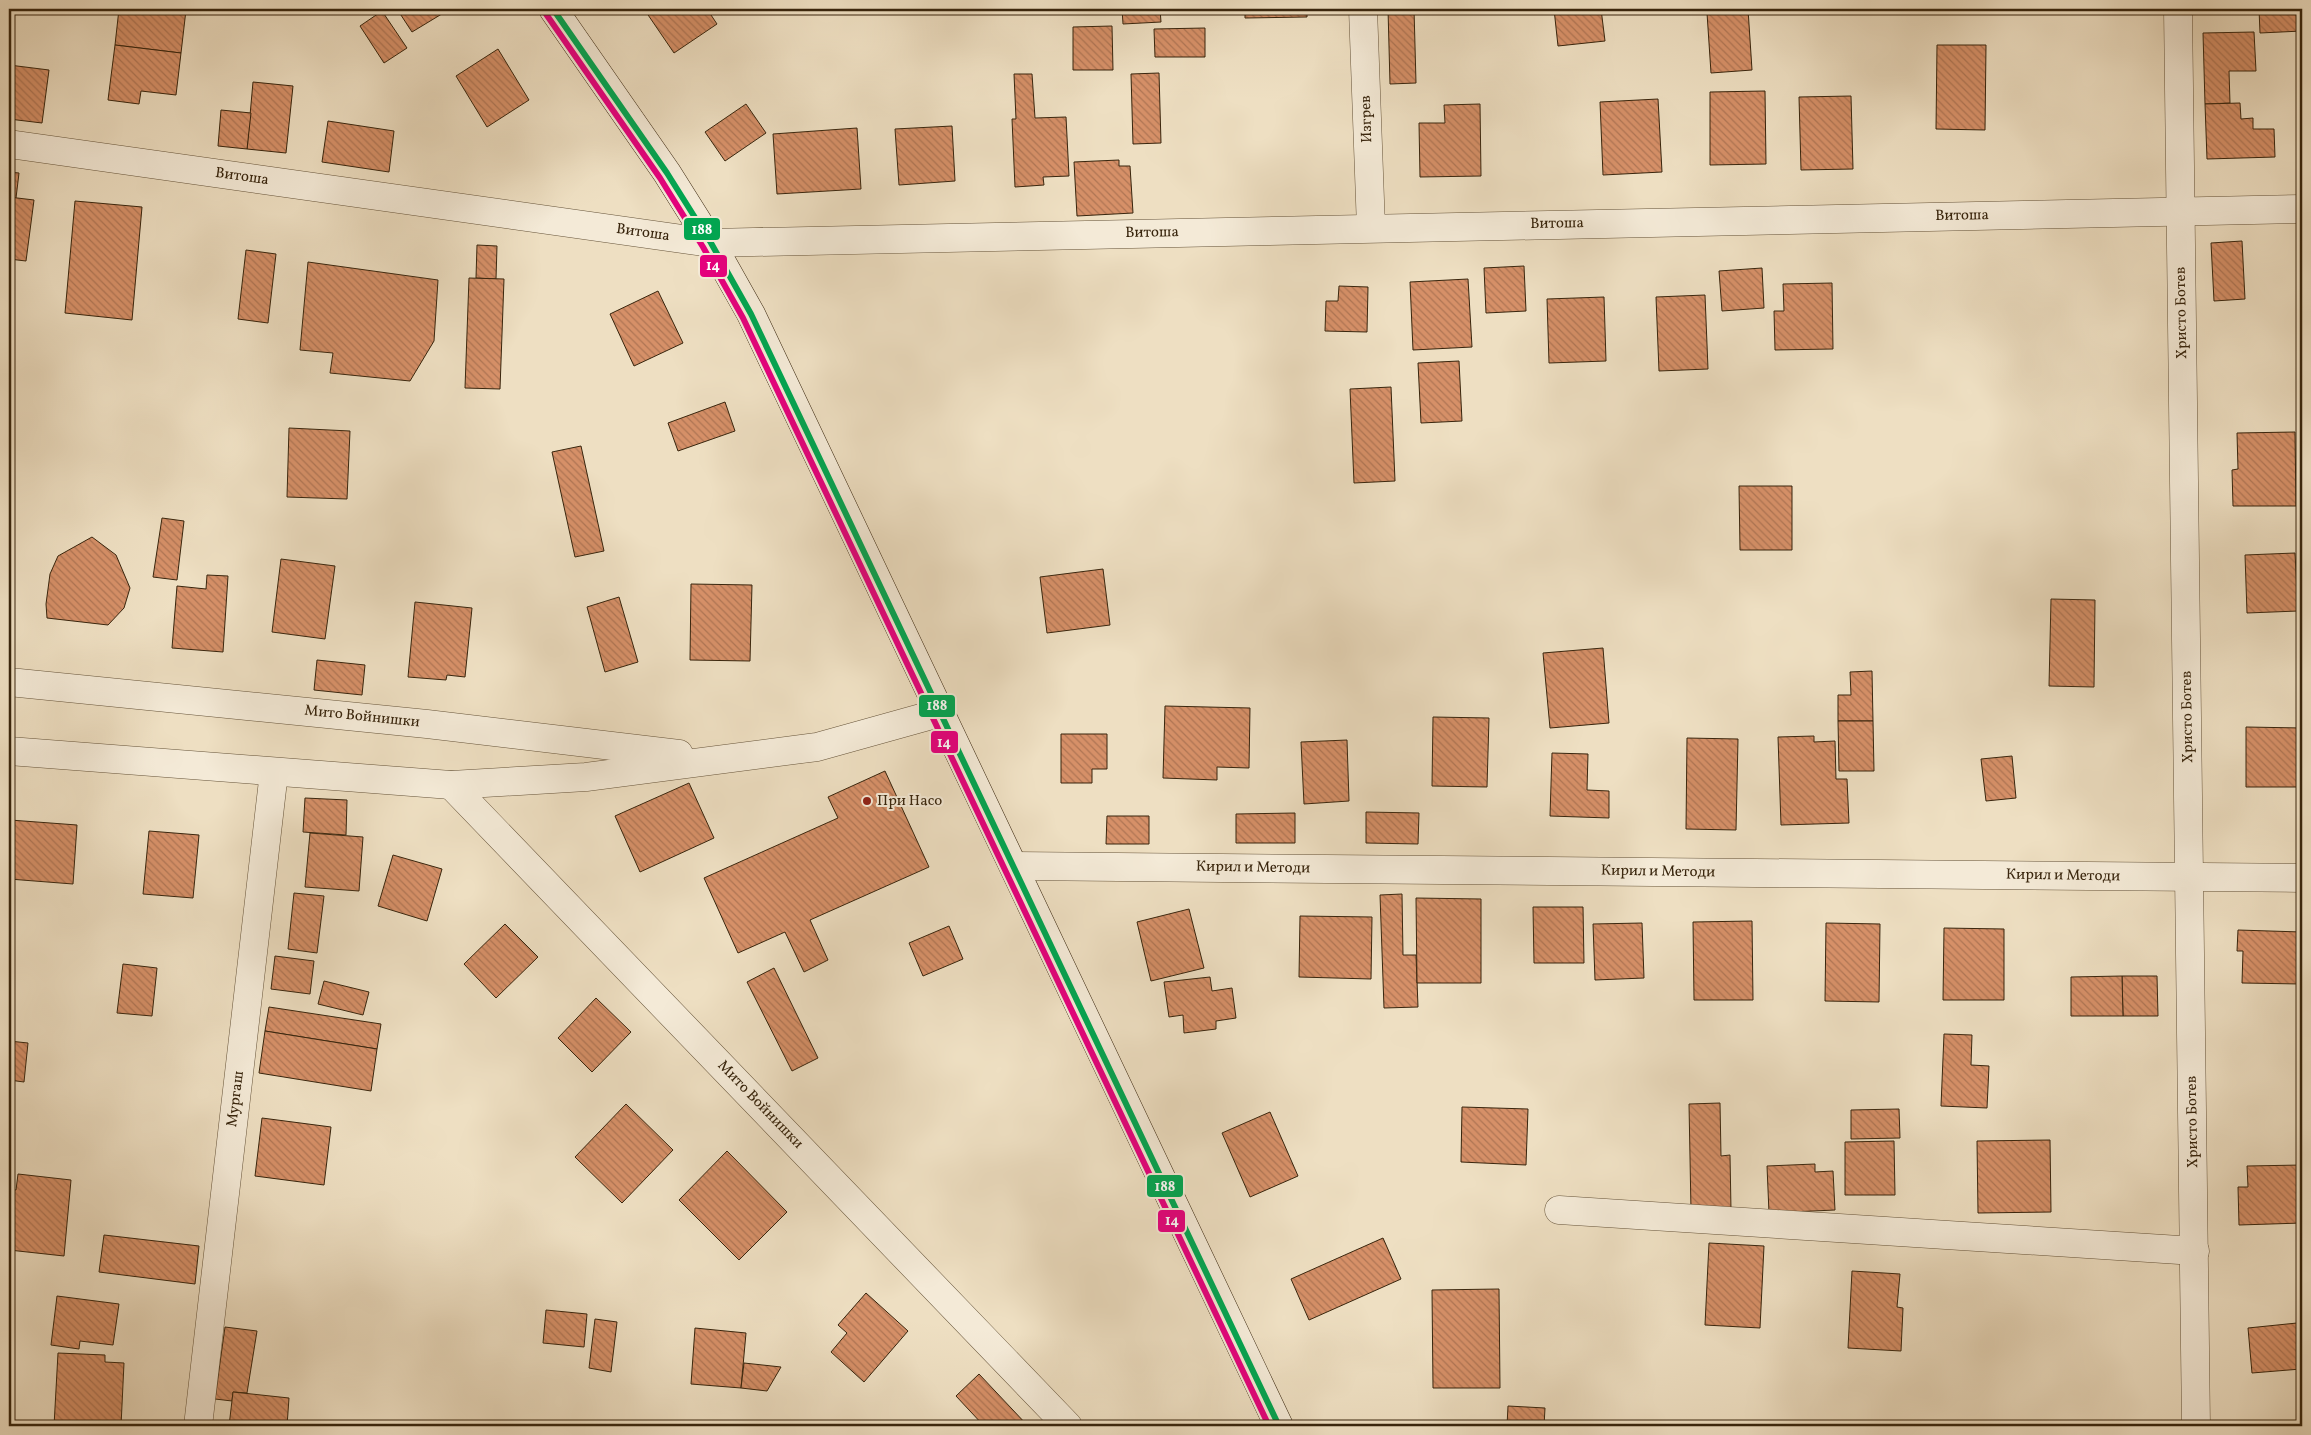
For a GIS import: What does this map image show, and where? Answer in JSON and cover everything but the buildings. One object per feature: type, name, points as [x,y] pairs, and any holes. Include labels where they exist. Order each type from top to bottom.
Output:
[{"type":"street","points":[[553,9],[667,173],[711,243],[751,314],[1279,1426]]},
{"type":"street","name":"Изгрев","points":[[1363,9],[1371,228]]},
{"type":"street","name":"Христо Ботев","points":[[2178,9],[2196,1426]]},
{"type":"street","name":"Витоша","points":[[9,144],[711,243],[2302,208]]},
{"type":"street","name":"Мито Войнишки","points":[[9,682],[427,724],[715,759]]},
{"type":"street","name":"Мито Войнишки","points":[[9,751],[451,784],[586,777],[817,747],[939,713]]},
{"type":"street","name":"Мургаш","points":[[198,1426],[274,772]]},
{"type":"street","name":"Мито Войнишки","points":[[451,784],[1068,1426]]},
{"type":"street","name":"Кирил и Методи","points":[[1014,866],[2302,878]]},
{"type":"street","points":[[1559,1210],[2195,1251]]},
{"type":"transit line","name":"188","points":[[553,9],[667,173],[711,243],[751,314],[1279,1426]]},
{"type":"transit line","name":"14","points":[[546,14],[660,178],[703,247],[743,318],[1269,1426]]},
{"type":"place","name":"При Насо","points":[[867,801]]}]
